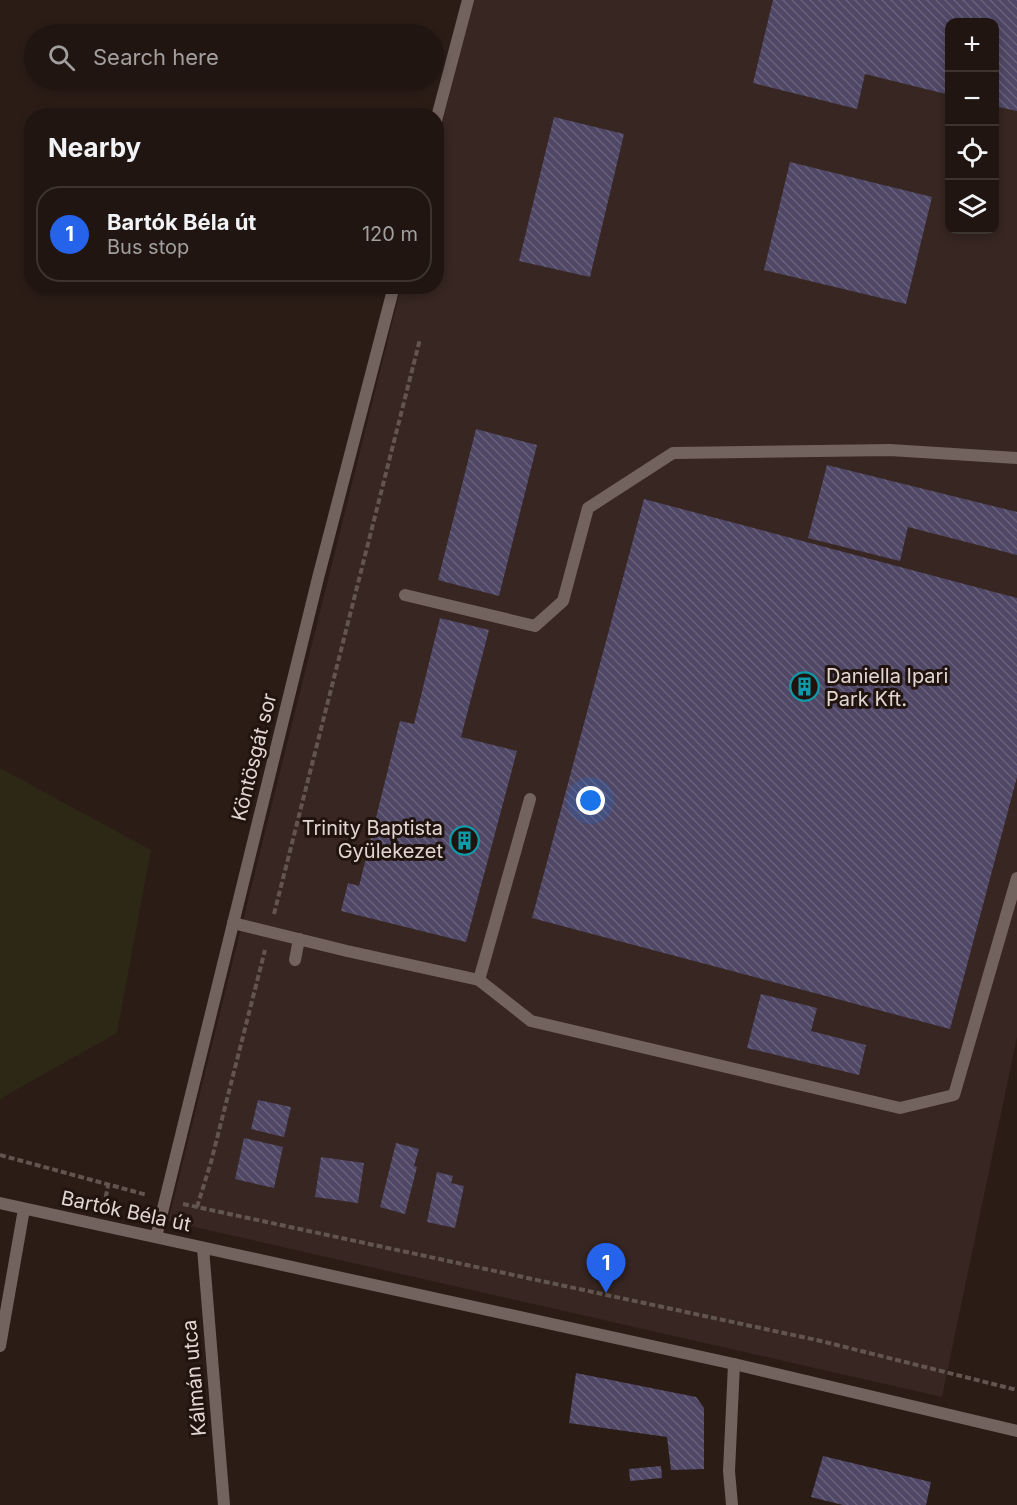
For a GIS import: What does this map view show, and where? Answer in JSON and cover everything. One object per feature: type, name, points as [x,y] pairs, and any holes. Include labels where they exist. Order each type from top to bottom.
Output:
[{"type":"street","points":[[439,108],[468,0]]},
{"type":"street","name":"Köntösgát sor","points":[[156,1237],[318,578],[392,294]]},
{"type":"street","points":[[405,595],[535,626],[563,600],[588,508],[673,453],[890,450],[1017,458]]},
{"type":"street","points":[[479,980],[530,799]]},
{"type":"street","points":[[233,923],[479,980],[531,1021],[900,1108],[954,1095],[1017,878]]},
{"type":"street","points":[[295,960],[299,939]]},
{"type":"street","name":"Bartók Béla út","points":[[0,1203],[734,1364],[1017,1431]]},
{"type":"street","points":[[0,1346],[24,1209]]},
{"type":"street","name":"Kálmán utca","points":[[203,1248],[224,1505]]},
{"type":"street","points":[[732,1505],[729,1471],[734,1364]]},
{"type":"path","points":[[197,1207],[211,1162],[420,339]]},
{"type":"path","points":[[0,1155],[166,1200],[821,1341],[1017,1390]]},
{"type":"shaded area","points":[[473,0],[1017,0],[1017,1037],[942,1397],[168,1221],[399,294],[444,294],[444,117]]},
{"type":"shaded area","points":[[0,768],[151,850],[117,1033],[0,1099]]},
{"type":"building","points":[[773,0],[1017,0],[1017,111],[999,107],[999,18],[945,18],[945,94],[865,74],[857,109],[753,83]]},
{"type":"building","points":[[554,117],[624,134],[590,277],[519,261]]},
{"type":"building","points":[[790,162],[932,197],[906,304],[764,270]]},
{"type":"building","points":[[476,429],[537,445],[499,596],[438,580]]},
{"type":"building","points":[[827,465],[1017,512],[1017,555],[908,527],[900,561],[808,538]]},
{"type":"building","name":"Daniella Ipari Park Kft.","points":[[644,499],[1017,598],[1017,777],[950,1029],[532,918]]},
{"type":"building","points":[[440,618],[489,630],[461,737],[517,751],[466,942],[341,911],[348,883],[359,886],[400,721],[414,724]]},
{"type":"building","points":[[761,994],[817,1008],[811,1031],[866,1045],[859,1075],[747,1048]]},
{"type":"building","points":[[258,1100],[291,1107],[284,1137],[251,1129]]},
{"type":"building","points":[[244,1138],[283,1147],[274,1188],[235,1179]]},
{"type":"building","points":[[396,1143],[419,1149],[414,1166],[417,1167],[405,1214],[380,1207]]},
{"type":"building","points":[[321,1157],[364,1163],[358,1203],[315,1197]]},
{"type":"building","points":[[437,1172],[453,1176],[451,1183],[464,1186],[455,1228],[427,1222]]},
{"type":"building","points":[[576,1373],[696,1397],[704,1408],[704,1469],[671,1470],[667,1437],[569,1423]]},
{"type":"building","points":[[823,1456],[931,1482],[926,1505],[843,1505],[811,1497]]},
{"type":"building","points":[[661,1466],[662,1478],[630,1481],[629,1469]]},
{"type":"place","name":"Daniella Ipari Park Kft.","points":[[805,687]]},
{"type":"place","name":"Trinity Baptista Gyülekezet","points":[[464,840]]},
{"type":"place","name":"Bartók Béla út","points":[[606,1293]]}]
